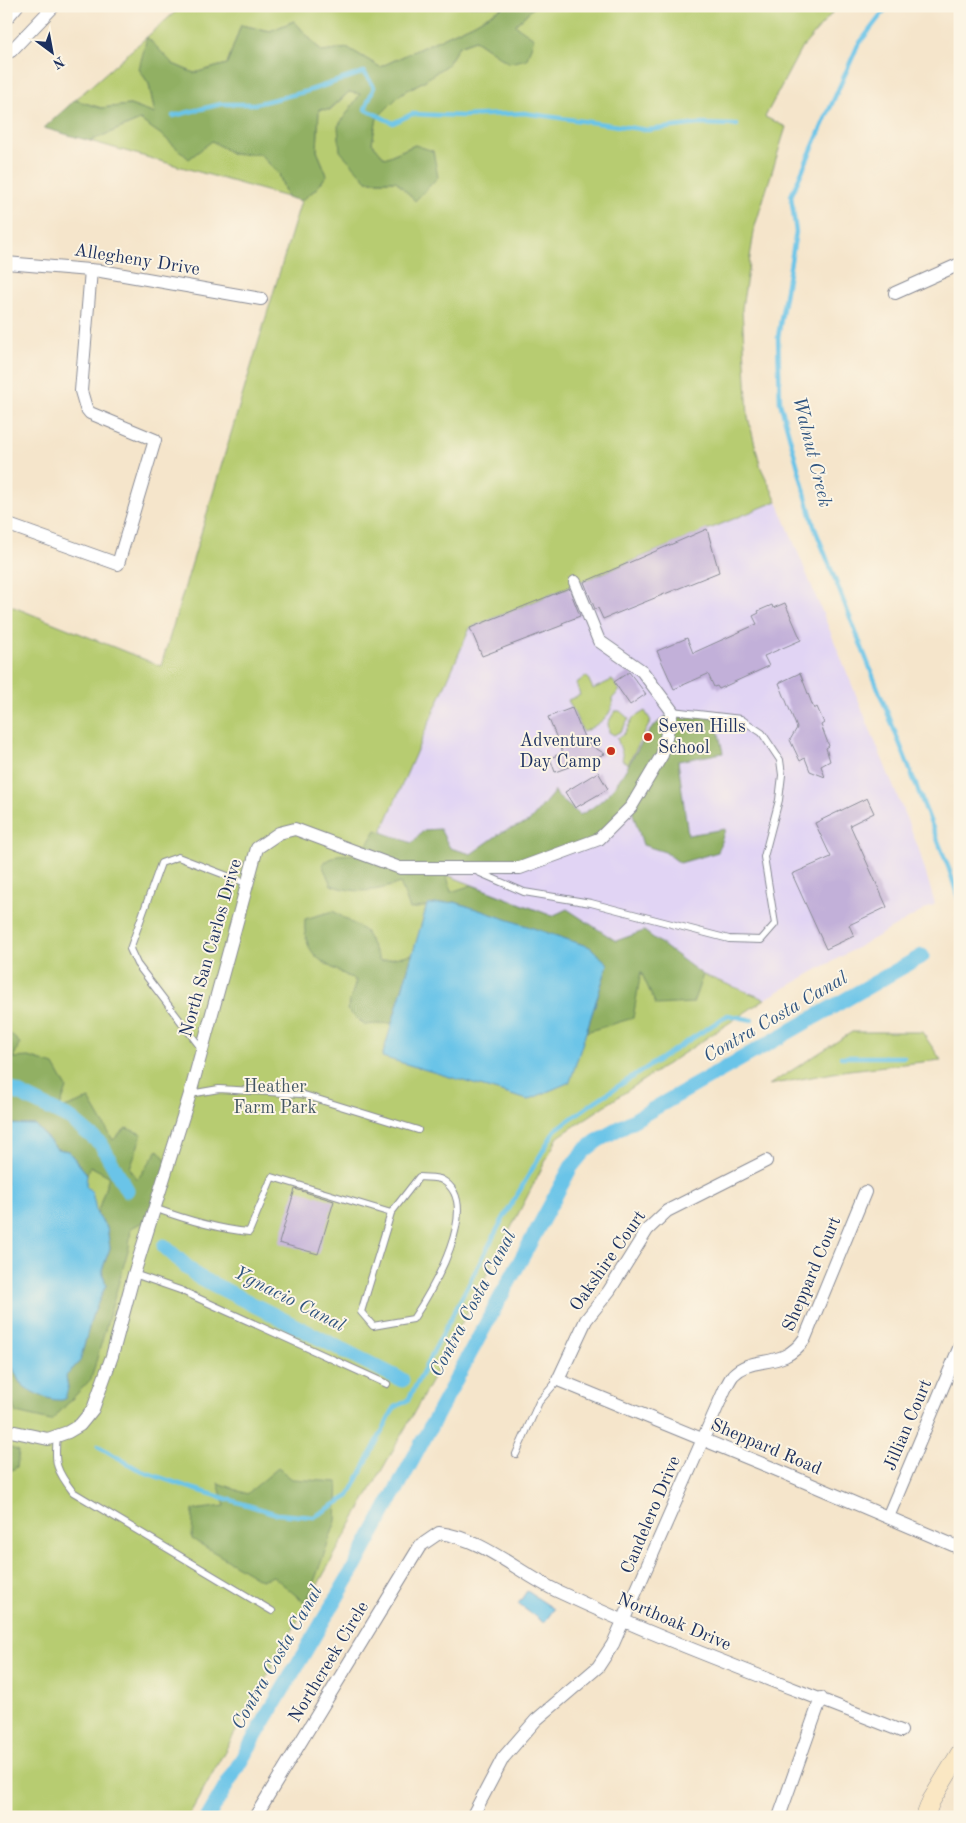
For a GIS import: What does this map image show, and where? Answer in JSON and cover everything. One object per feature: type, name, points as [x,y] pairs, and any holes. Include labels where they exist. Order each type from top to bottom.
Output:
[{"type":"main road","points":[[925,1817],[931,1801],[960,1753]]},
{"type":"street","points":[[6,19],[16,6]]},
{"type":"street","points":[[6,53],[11,51],[54,6]]},
{"type":"street","name":"Allegheny Drive","points":[[6,263],[96,270],[227,292],[261,300]]},
{"type":"street","points":[[895,293],[960,264]]},
{"type":"street","points":[[6,524],[118,564],[154,440],[90,412],[86,408],[81,391],[96,270]]},
{"type":"street","points":[[575,582],[599,641],[642,671],[672,712]]},
{"type":"street","name":"North San Carlos Drive","points":[[6,1430],[48,1439],[80,1425],[93,1409],[112,1356],[134,1274],[190,1094],[246,883],[258,848],[279,833],[295,829],[400,868],[520,868],[599,839],[631,806],[662,755],[672,712]]},
{"type":"street","name":"Oakshire Court","points":[[558,1380],[586,1320],[609,1291],[647,1230],[667,1211],[766,1161]]},
{"type":"street","name":"Sheppard Court","points":[[703,1439],[733,1375],[754,1364],[790,1355],[805,1338],[865,1192]]},
{"type":"street","name":"Jillian Court","points":[[888,1517],[960,1346]]},
{"type":"street","name":"Sheppard Road","points":[[558,1380],[960,1548]]},
{"type":"street","name":"Candelero Drive","points":[[472,1817],[504,1758],[536,1720],[598,1667],[614,1644],[703,1439]]},
{"type":"street","name":"Northoak Drive","points":[[439,1533],[465,1540],[555,1590],[695,1652],[821,1698],[901,1731]]},
{"type":"street","name":"Northcreek Circle","points":[[255,1817],[420,1546],[439,1533]]},
{"type":"street","points":[[779,1817],[821,1698]]},
{"type":"lane","points":[[470,868],[524,892],[591,903],[729,939],[761,940],[775,924],[764,857],[779,800],[782,775],[780,760],[762,733],[741,719],[672,712]]},
{"type":"lane","points":[[201,1048],[137,964],[130,949],[140,914],[161,864],[178,857],[246,883]]},
{"type":"lane","points":[[190,1094],[219,1089],[301,1094],[418,1130]]},
{"type":"lane","points":[[154,1208],[183,1219],[232,1231],[249,1232],[272,1177],[391,1213]]},
{"type":"lane","points":[[419,1177],[442,1180],[456,1196],[459,1211],[451,1247],[430,1295],[413,1319],[373,1326],[361,1312],[391,1213],[419,1177]]},
{"type":"lane","points":[[134,1274],[180,1290],[387,1384]]},
{"type":"lane","points":[[516,1454],[539,1402],[558,1380]]},
{"type":"lane","points":[[58,1436],[55,1454],[58,1473],[73,1492],[272,1611]]},
{"type":"shaded area","name":"Seven Hills School","points":[[777,501],[918,847],[935,904],[765,999],[375,847],[470,628]]},
{"type":"green space","points":[[182,6],[333,6],[359,12],[361,6],[505,6],[473,24],[380,67],[348,48],[322,52],[294,21],[270,31],[241,25],[227,64],[194,73],[173,64],[139,69],[149,84],[155,114],[130,105],[101,108],[75,100]]},
{"type":"green space","points":[[505,6],[535,6],[515,25],[534,38],[527,59],[509,63],[475,40],[459,46],[448,64],[424,81],[402,93],[377,118],[372,143],[385,158],[415,145],[433,151],[438,177],[415,201],[396,181],[367,181],[340,151],[338,126],[360,94],[349,92],[329,110],[319,109],[317,151],[327,175],[316,189],[301,201],[287,197],[279,174],[260,154],[233,154],[212,141],[189,159],[163,136],[140,120],[90,141],[44,128],[75,100],[101,108],[130,105],[155,114],[149,84],[139,69],[147,37],[173,64],[194,73],[227,64],[241,25],[270,31],[294,21],[322,52],[348,48],[380,67],[473,24]]},
{"type":"green space","name":"Heather Farm Park","points":[[535,6],[838,6],[801,49],[765,117],[786,127],[755,226],[742,308],[748,417],[761,468],[777,501],[470,628],[375,847],[765,999],[558,1137],[431,1382],[188,1817],[15,1817],[6,1813],[6,604],[161,666],[301,201],[316,189],[327,175],[317,151],[319,109],[330,110],[349,92],[361,94],[350,108],[367,181],[396,181],[415,145],[385,158],[372,143],[376,119],[402,93],[424,81],[448,64],[459,46],[475,40],[509,63],[515,25]]},
{"type":"green space","points":[[140,120],[163,135],[212,141],[233,154],[260,154],[279,174],[287,197],[90,141]]},
{"type":"green space","points":[[587,676],[593,689],[612,680],[620,690],[612,699],[610,710],[603,720],[583,732],[568,700],[580,695],[576,683]]},
{"type":"green space","points":[[615,711],[620,711],[629,719],[621,731],[614,735],[609,732],[608,723]]},
{"type":"green space","points":[[645,711],[651,721],[628,764],[622,760],[623,756],[617,738],[624,734],[633,718]]},
{"type":"green space","points":[[672,711],[715,715],[723,753],[678,761],[688,835],[725,829],[718,852],[680,863],[665,852],[643,845],[631,807],[599,839],[520,868],[445,868],[451,892],[472,885],[552,916],[567,909],[616,941],[644,931],[703,975],[693,1003],[656,1005],[641,972],[633,1018],[586,1032],[608,964],[455,902],[410,909],[400,883],[366,891],[349,890],[331,885],[322,864],[337,855],[361,854],[376,830],[412,843],[424,830],[440,829],[450,848],[471,854],[502,832],[529,822],[555,791],[558,797],[580,815],[604,798],[613,788],[651,729]]},
{"type":"green space","points":[[333,911],[365,931],[380,961],[413,954],[392,1023],[365,1025],[347,1010],[356,981],[318,958],[307,943],[305,919]]},
{"type":"green space","points":[[6,1030],[20,1043],[13,1058],[29,1057],[54,1065],[67,1088],[59,1110],[89,1099],[113,1140],[126,1128],[142,1134],[130,1168],[137,1180],[158,1150],[168,1162],[151,1218],[131,1228],[129,1247],[91,1379],[51,1421],[16,1413],[6,1386],[6,1352],[20,1383],[30,1389],[68,1388],[66,1376],[80,1361],[92,1316],[106,1285],[102,1270],[110,1248],[107,1228],[97,1214],[109,1176],[90,1166],[87,1174],[68,1151],[57,1149],[35,1125],[6,1124]]},
{"type":"green space","points":[[852,1032],[922,1032],[941,1060],[849,1070],[769,1085]]},
{"type":"green space","points":[[6,1446],[19,1451],[17,1467],[6,1473]]},
{"type":"green space","points":[[278,1468],[292,1479],[338,1482],[336,1521],[306,1604],[273,1576],[261,1580],[192,1539],[193,1510],[225,1506],[218,1483],[247,1494]]},
{"type":"water","points":[[455,902],[590,947],[608,964],[570,1082],[528,1100],[382,1057],[427,905]]},
{"type":"water","points":[[6,1124],[35,1125],[57,1149],[68,1151],[87,1174],[86,1186],[92,1192],[97,1214],[107,1228],[110,1248],[102,1270],[106,1285],[92,1316],[80,1361],[66,1376],[68,1388],[65,1399],[54,1400],[40,1396],[27,1389],[17,1378],[6,1352]]},
{"type":"water","points":[[527,1591],[554,1609],[544,1623],[518,1604]]},
{"type":"building","points":[[707,529],[719,572],[603,619],[598,608],[595,609],[584,582]]},
{"type":"building","points":[[569,588],[580,616],[562,623],[563,625],[482,656],[470,628]]},
{"type":"building","points":[[785,603],[801,640],[764,656],[769,666],[719,689],[717,686],[714,687],[708,674],[674,689],[657,651],[687,638],[693,653],[757,624],[753,616],[759,613],[758,611],[772,605],[773,608]]},
{"type":"building","points":[[629,672],[646,694],[630,705],[614,682]]},
{"type":"building","points":[[800,673],[814,709],[817,707],[824,723],[821,725],[829,746],[826,748],[830,761],[821,766],[825,777],[810,771],[805,758],[800,761],[790,740],[797,728],[779,683]]},
{"type":"building","points":[[572,708],[586,742],[605,754],[555,772],[550,758],[563,753],[548,717]]},
{"type":"building","points":[[598,772],[608,789],[575,808],[565,792]]},
{"type":"building","points":[[867,798],[874,813],[850,825],[887,907],[849,925],[854,936],[826,949],[792,874],[831,857],[815,823]]},
{"type":"building","points":[[295,1189],[334,1201],[318,1254],[279,1243]]},
{"type":"waterway","name":"Walnut Creek","points":[[888,6],[858,45],[791,196],[796,232],[778,337],[780,402],[814,526],[949,869],[960,904]]},
{"type":"waterway","points":[[173,116],[221,104],[255,104],[308,91],[364,72],[374,87],[365,109],[393,123],[412,114],[463,116],[524,113],[648,130],[699,124],[737,125]]},
{"type":"waterway","name":"Contra Costa Canal","points":[[208,1817],[354,1568],[571,1167],[584,1151],[597,1141],[922,956]]},
{"type":"waterway","points":[[98,1446],[141,1471],[277,1514],[314,1517],[349,1496],[394,1408],[408,1400],[499,1226],[555,1130],[594,1102],[728,1015],[752,1020]]},
{"type":"waterway","points":[[841,1057],[904,1057]]},
{"type":"waterway","name":"Ygnacio Canal","points":[[6,1087],[71,1119],[101,1144],[127,1190]]},
{"type":"waterway","name":"Ygnacio Canal","points":[[164,1246],[197,1276],[402,1380]]},
{"type":"place","name":"Seven Hills School","points":[[648,737]]},
{"type":"place","name":"Adventure Day Camp","points":[[611,751]]}]
